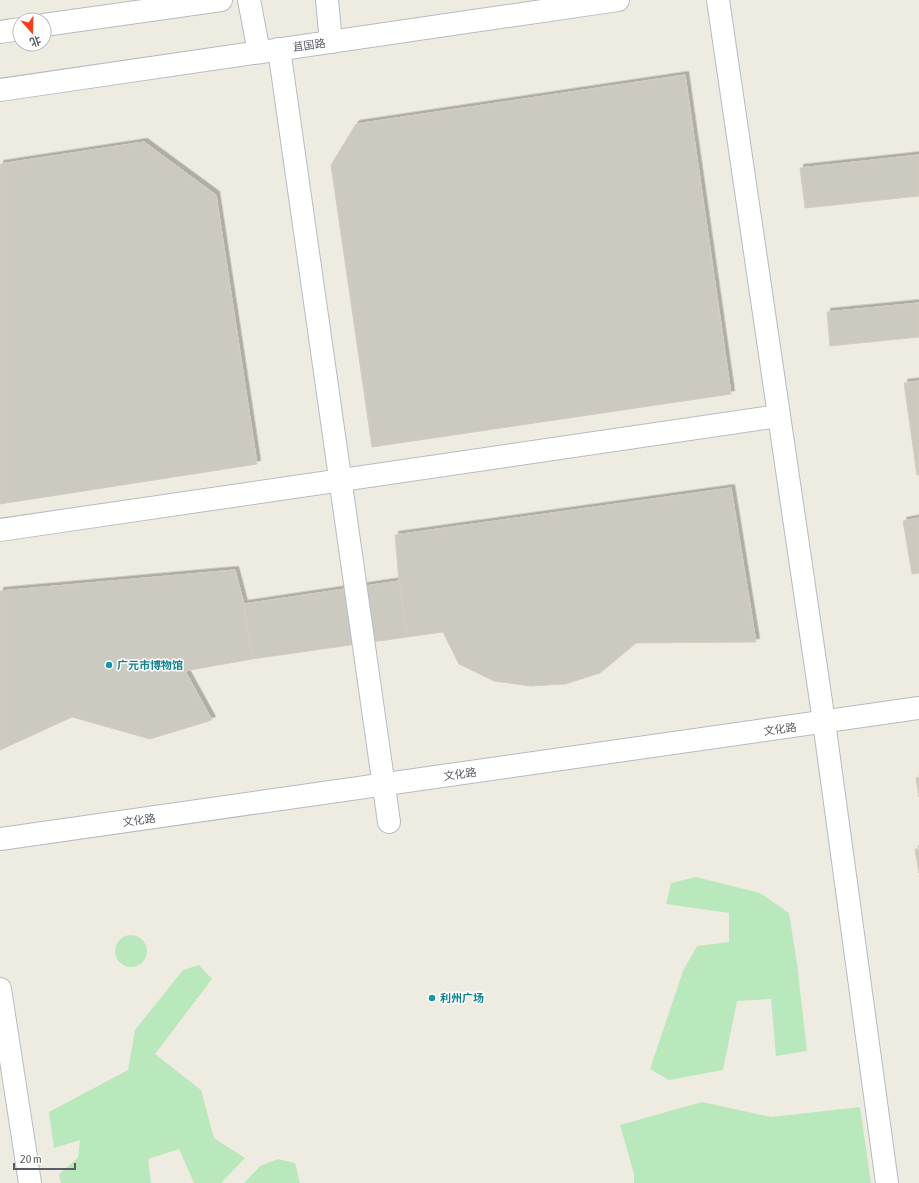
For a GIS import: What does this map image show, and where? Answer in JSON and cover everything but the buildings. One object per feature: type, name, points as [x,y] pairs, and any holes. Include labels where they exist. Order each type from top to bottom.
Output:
[{"type":"street","points":[[52,24],[221,0]]},
{"type":"street","points":[[249,0],[269,51],[340,480],[389,822]]},
{"type":"street","points":[[327,0],[331,42]]},
{"type":"street","name":"苴国路","points":[[0,90],[618,0]]},
{"type":"street","points":[[718,0],[824,722],[887,1183]]},
{"type":"street","points":[[0,32],[12,30]]},
{"type":"street","points":[[0,530],[779,416]]},
{"type":"street","name":"文化路","points":[[0,840],[919,708]]},
{"type":"street","points":[[0,990],[30,1183]]},
{"type":"green space","points":[[696,877],[760,893],[789,913],[797,963],[807,1051],[776,1056],[771,999],[737,1001],[723,1070],[669,1080],[650,1069],[683,971],[697,946],[729,942],[729,913],[666,904],[671,883]]},
{"type":"green space","points":[[128,935],[134,935],[144,942],[147,951],[146,957],[140,964],[134,967],[128,967],[118,960],[115,954],[115,948],[122,938]]},
{"type":"green space","points":[[199,965],[212,979],[155,1054],[201,1090],[214,1138],[245,1158],[221,1183],[194,1183],[179,1149],[148,1159],[151,1183],[61,1183],[59,1174],[78,1158],[80,1140],[54,1148],[49,1112],[128,1070],[135,1030],[183,970]]},
{"type":"green space","points":[[702,1102],[771,1117],[860,1107],[871,1183],[634,1183],[634,1174],[620,1125]]},
{"type":"green space","points":[[278,1159],[295,1163],[300,1183],[244,1183],[260,1166]]},
{"type":"place","name":"广元市博物馆","points":[[109,665]]},
{"type":"place","name":"利州广场","points":[[432,998]]}]
